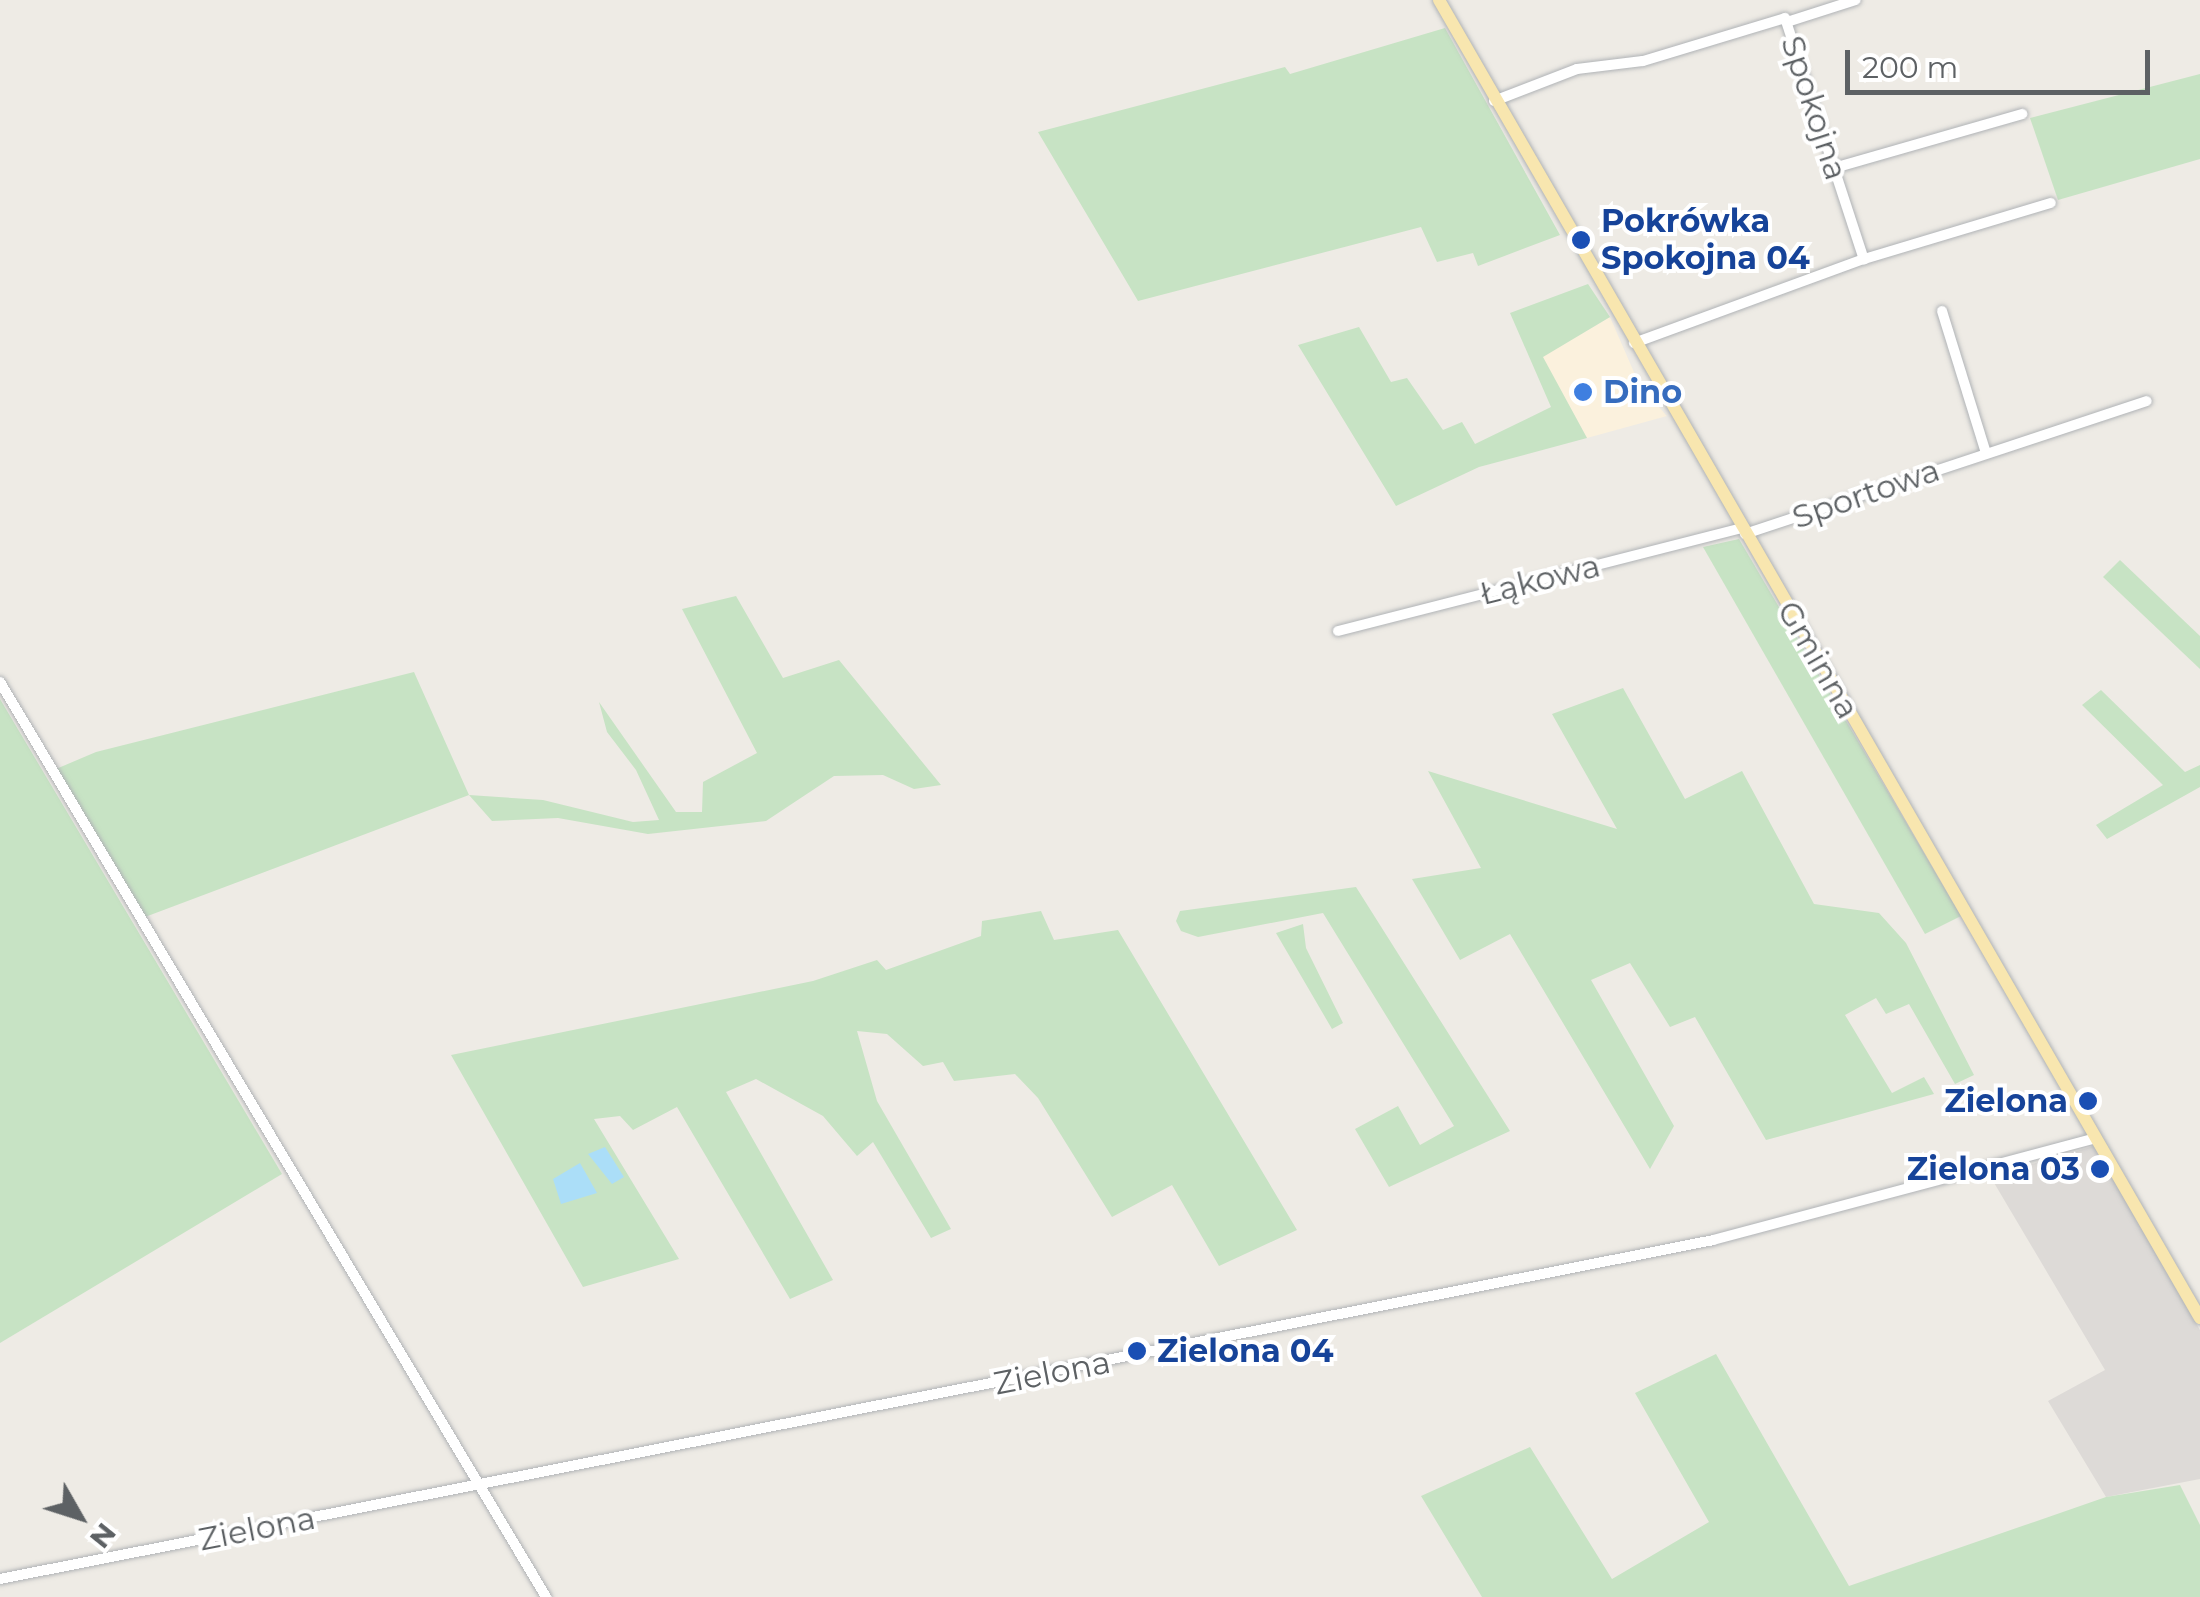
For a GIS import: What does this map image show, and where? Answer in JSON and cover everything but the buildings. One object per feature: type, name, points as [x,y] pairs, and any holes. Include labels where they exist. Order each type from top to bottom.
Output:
[{"type":"main road","name":"Gminna","points":[[1439,0],[1493,102],[2200,1318]]},
{"type":"street","points":[[1787,22],[1856,0]]},
{"type":"street","name":"Spokojna","points":[[1493,102],[1584,67],[1643,60],[1787,22],[1864,259]]},
{"type":"street","points":[[1834,168],[2022,114]]},
{"type":"street","points":[[1634,343],[1864,259],[2051,203]]},
{"type":"street","points":[[1942,311],[1986,454]]},
{"type":"street","name":"Sportowa","points":[[1743,531],[2146,401]]},
{"type":"street","name":"Łąkowa","points":[[1338,632],[1743,531]]},
{"type":"street","points":[[0,682],[546,1597]]},
{"type":"street","name":"Zielona","points":[[0,1578],[478,1487],[1713,1240],[2096,1138]]},
{"type":"shaded area","points":[[1610,317],[1640,386],[1667,416],[1587,438],[1542,357]]},
{"type":"shaded area","points":[[2094,1146],[2200,1330],[2200,1479],[2106,1497],[2048,1401],[2105,1370],[1990,1176]]},
{"type":"green space","points":[[1445,28],[1560,235],[1478,266],[1473,253],[1437,262],[1421,227],[1138,301],[1038,132],[1285,67],[1290,74]]},
{"type":"green space","points":[[2200,74],[2200,159],[2058,200],[2030,118]]},
{"type":"green space","points":[[1588,284],[1610,317],[1543,357],[1587,438],[1479,467],[1396,506],[1298,345],[1359,327],[1391,382],[1407,378],[1443,430],[1462,422],[1475,444],[1551,407],[1510,313]]},
{"type":"green space","points":[[1739,539],[1961,916],[1925,934],[1703,547]]},
{"type":"green space","points":[[2120,560],[2200,636],[2200,669],[2103,577]]},
{"type":"green space","points":[[736,596],[783,678],[839,660],[941,785],[914,789],[883,775],[834,776],[766,821],[648,834],[558,818],[492,821],[469,795],[543,800],[633,822],[659,820],[636,770],[607,732],[599,702],[676,812],[702,812],[703,782],[757,753],[682,609]]},
{"type":"green space","points":[[414,672],[469,795],[145,917],[56,769],[96,752]]},
{"type":"green space","points":[[1623,688],[1685,799],[1742,771],[1814,904],[1879,913],[1906,943],[1974,1075],[1955,1084],[1909,1004],[1886,1014],[1876,998],[1845,1015],[1892,1093],[1924,1077],[1934,1094],[1766,1140],[1695,1017],[1670,1027],[1630,963],[1591,980],[1674,1126],[1650,1169],[1510,934],[1460,960],[1412,879],[1481,868],[1428,771],[1617,829],[1552,714]]},
{"type":"green space","points":[[2101,690],[2185,772],[2200,765],[2200,787],[2107,839],[2096,825],[2163,785],[2082,705]]},
{"type":"green space","points":[[0,699],[282,1174],[0,1343]]},
{"type":"green space","points":[[1356,887],[1510,1131],[1389,1187],[1355,1129],[1398,1106],[1420,1145],[1454,1126],[1323,913],[1198,937],[1181,931],[1176,921],[1180,911]]},
{"type":"green space","points":[[1041,911],[1054,940],[1118,930],[1297,1230],[1219,1266],[1172,1185],[1112,1217],[1038,1098],[1015,1074],[954,1081],[943,1062],[923,1066],[887,1034],[857,1031],[877,1101],[951,1229],[931,1238],[873,1142],[857,1156],[823,1116],[756,1079],[726,1092],[833,1280],[790,1299],[677,1107],[633,1130],[620,1116],[594,1119],[679,1259],[583,1287],[451,1055],[813,981],[877,960],[886,970],[981,936],[982,921]]},
{"type":"green space","points":[[1303,924],[1306,948],[1343,1023],[1332,1029],[1276,933]]},
{"type":"green space","points":[[1716,1354],[1849,1586],[2106,1497],[2180,1485],[2200,1525],[2200,1597],[1482,1597],[1421,1496],[1530,1447],[1612,1579],[1709,1522],[1635,1393]]},
{"type":"water","points":[[605,1147],[624,1177],[612,1184],[588,1154]]},
{"type":"water","points":[[580,1163],[597,1193],[561,1204],[553,1179]]},
{"type":"place","name":"Pokrówka Spokojna 04","points":[[1581,240]]},
{"type":"place","name":"Dino","points":[[1583,392]]},
{"type":"place","name":"Zielona","points":[[2088,1101]]},
{"type":"place","name":"Zielona 03","points":[[2100,1169]]},
{"type":"place","name":"Zielona 04","points":[[1137,1351]]}]
